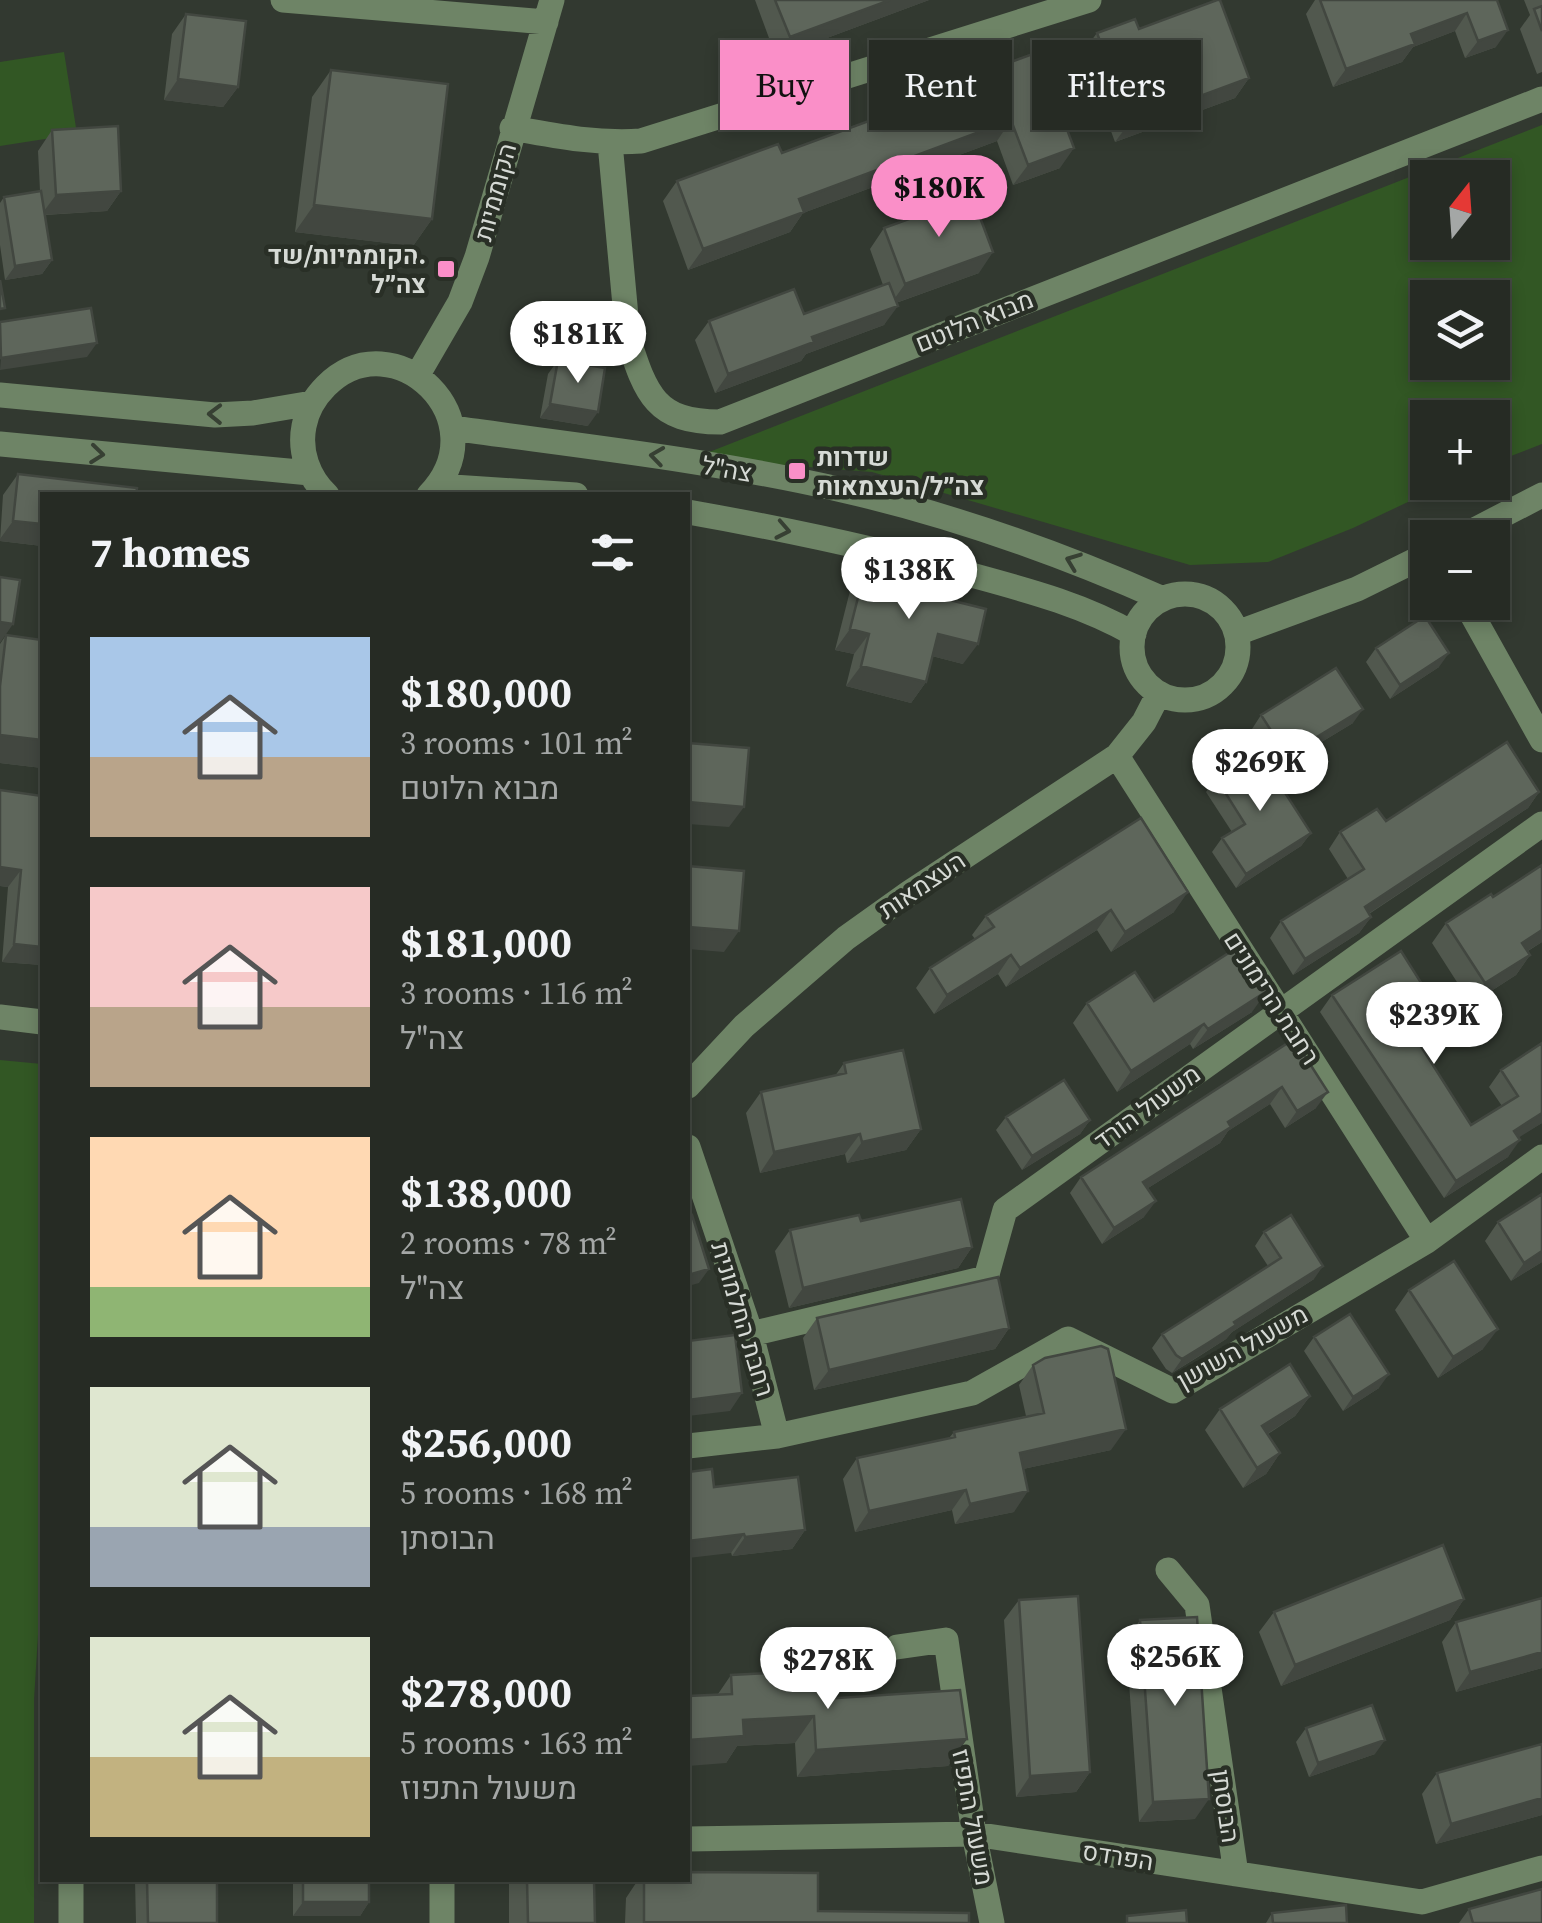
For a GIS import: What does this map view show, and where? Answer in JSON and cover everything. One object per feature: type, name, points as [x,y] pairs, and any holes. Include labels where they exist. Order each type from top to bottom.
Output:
[{"type":"street","points":[[282,0],[549,11]]},
{"type":"street","points":[[512,128],[610,143],[641,140],[1089,0]]},
{"type":"street","name":"הקוממיות","points":[[416,376],[460,302],[477,257],[549,11]]},
{"type":"street","name":"מבוא הלוטם","points":[[610,143],[628,338],[638,369],[666,413],[690,422],[720,422],[1542,99]]},
{"type":"street","points":[[325,492],[310,473],[302,438],[312,403],[332,380],[358,367],[388,366],[416,376],[440,398],[452,428],[448,468],[433,490]]},
{"type":"street","points":[[0,395],[215,415],[312,403]]},
{"type":"street","name":"צה\"ל","points":[[452,428],[676,459],[838,489],[1047,552],[1163,599]]},
{"type":"street","points":[[0,444],[310,473]]},
{"type":"street","points":[[433,490],[490,492]]},
{"type":"street","points":[[1493,520],[1542,494]]},
{"type":"street","name":"צה\"ל","points":[[690,512],[828,538],[940,566],[1070,602],[1134,634]]},
{"type":"street","points":[[1236,633],[1357,589],[1410,563]]},
{"type":"street","points":[[1193,594],[1208,599],[1230,618],[1236,633],[1237,660],[1232,673],[1212,693],[1186,700],[1159,692],[1148,684],[1134,661],[1134,634],[1140,620],[1163,599],[1193,594]]},
{"type":"street","points":[[1476,620],[1542,740]]},
{"type":"street","name":"העצמאות","points":[[690,1084],[744,1026],[846,938],[909,892],[1117,756],[1144,722],[1159,692]]},
{"type":"street","name":"רחבת הרימונים","points":[[1117,756],[1427,1240]]},
{"type":"street","name":"משעול הורד","points":[[752,1334],[986,1278],[1005,1210],[1542,824]]},
{"type":"street","points":[[0,1016],[40,1022]]},
{"type":"street","name":"רחבת החלמונית","points":[[690,1153],[752,1334],[777,1436]]},
{"type":"street","name":"משעול השושן","points":[[690,1446],[777,1436],[972,1393],[1068,1339],[1173,1391],[1427,1240],[1542,1157]]},
{"type":"street","name":"הבוסתן","points":[[1168,1570],[1197,1605],[1236,1874]]},
{"type":"street","name":"משעול התפוז","points":[[897,1647],[946,1640],[974,1834],[992,1923]]},
{"type":"street","name":"הפרדס","points":[[690,1839],[974,1834],[1236,1874],[1424,1913],[1542,1868]]},
{"type":"street","points":[[71,1882],[71,1923]]},
{"type":"street","points":[[442,1882],[442,1923]]},
{"type":"green space","points":[[64,52],[77,134],[0,146],[0,62]]},
{"type":"green space","points":[[1542,125],[1542,444],[1510,456],[1510,400],[1410,400],[1412,500],[1268,562],[1190,565],[872,472],[694,458],[1410,177],[1410,260],[1510,260],[1510,160],[1453,160]]},
{"type":"green space","points":[[0,1060],[40,1064],[40,1604],[34,1699],[34,1923],[0,1923]]},
{"type":"building","points":[[775,0],[890,0],[790,37]]},
{"type":"building","points":[[1220,0],[1249,78],[1201,96],[1201,40],[1100,40],[1097,33],[1135,19],[1139,29]]},
{"type":"building","points":[[1320,0],[1497,0],[1508,30],[1478,41],[1467,13],[1411,34],[1415,44],[1346,69]]},
{"type":"building","points":[[1542,6],[1542,31],[1534,9]]},
{"type":"building","points":[[186,14],[246,21],[238,87],[178,79]]},
{"type":"building","points":[[1032,54],[1032,130],[1067,130],[1074,148],[1028,165],[1012,123],[1012,62]]},
{"type":"building","points":[[331,70],[448,84],[432,219],[314,205]]},
{"type":"building","points":[[869,121],[869,130],[984,130],[799,199],[804,212],[703,249],[677,181],[778,144],[782,153]]},
{"type":"building","points":[[118,126],[121,191],[56,195],[52,130]]},
{"type":"building","points":[[41,191],[52,260],[15,266],[4,197]]},
{"type":"building","points":[[972,196],[993,252],[905,284],[884,228]]},
{"type":"building","points":[[0,280],[5,308],[0,309]]},
{"type":"building","points":[[889,283],[898,306],[812,337],[814,342],[728,374],[709,321],[794,289],[804,314]]},
{"type":"building","points":[[91,308],[97,343],[1,358],[0,322]]},
{"type":"building","points":[[558,360],[605,368],[598,412],[550,404]]},
{"type":"building","points":[[18,474],[137,488],[136,492],[40,492],[40,524],[13,521]]},
{"type":"building","points":[[866,566],[950,588],[946,599],[986,609],[978,644],[938,634],[926,682],[861,666],[869,634],[850,629]]},
{"type":"building","points":[[0,577],[20,580],[13,624],[0,622]]},
{"type":"building","points":[[1419,620],[1428,620],[1449,653],[1400,685],[1376,648]]},
{"type":"building","points":[[6,635],[40,640],[40,740],[0,735]]},
{"type":"building","points":[[1336,668],[1363,709],[1287,755],[1261,715]]},
{"type":"building","points":[[1507,742],[1539,792],[1365,907],[1371,917],[1305,959],[1281,921],[1364,869],[1340,832],[1377,809],[1386,821]]},
{"type":"building","points":[[690,743],[749,748],[744,807],[690,802]]},
{"type":"building","points":[[1258,751],[1311,833],[1246,874],[1222,838],[1245,824],[1216,778]]},
{"type":"building","points":[[0,790],[40,796],[40,947],[14,944],[21,870],[0,867]]},
{"type":"building","points":[[1141,818],[1188,892],[1125,932],[1111,910],[1020,968],[1011,955],[947,995],[930,968],[994,927],[986,916]]},
{"type":"building","points":[[1542,865],[1542,930],[1522,943],[1530,955],[1485,983],[1446,923]]},
{"type":"building","points":[[690,866],[744,871],[739,931],[690,927]]},
{"type":"building","points":[[1238,947],[1267,991],[1208,1029],[1204,1024],[1131,1071],[1087,1003],[1135,972],[1154,1001]]},
{"type":"building","points":[[1401,951],[1449,1027],[1420,1045],[1471,1125],[1518,1096],[1501,1070],[1542,1043],[1542,1113],[1514,1131],[1520,1140],[1456,1181],[1332,995]]},
{"type":"building","points":[[1294,1039],[1328,1092],[1297,1111],[1282,1087],[1228,1122],[1231,1127],[1143,1182],[1156,1201],[1114,1228],[1081,1177]]},
{"type":"building","points":[[903,1050],[921,1129],[862,1142],[860,1134],[774,1152],[761,1092],[846,1073],[844,1063]]},
{"type":"building","points":[[1064,1080],[1090,1120],[1032,1156],[1006,1117]]},
{"type":"building","points":[[1542,1194],[1542,1251],[1524,1263],[1498,1222]]},
{"type":"building","points":[[961,1199],[972,1247],[803,1288],[790,1230],[859,1215],[861,1221]]},
{"type":"building","points":[[1291,1215],[1323,1266],[1182,1359],[1176,1355],[1162,1334],[1281,1258],[1264,1232]]},
{"type":"building","points":[[690,1216],[709,1269],[690,1274]]},
{"type":"building","points":[[1454,1261],[1498,1329],[1453,1357],[1409,1290]]},
{"type":"building","points":[[998,1277],[1009,1328],[829,1370],[817,1318]]},
{"type":"building","points":[[1350,1314],[1389,1374],[1353,1397],[1314,1337]]},
{"type":"building","points":[[735,1335],[742,1393],[690,1400],[690,1341]]},
{"type":"building","points":[[1101,1346],[1108,1349],[1126,1429],[1020,1453],[1028,1491],[970,1504],[966,1490],[869,1511],[857,1458],[1044,1413],[1033,1365],[1045,1358]]},
{"type":"building","points":[[1290,1364],[1310,1396],[1262,1426],[1280,1453],[1257,1468],[1220,1409]]},
{"type":"building","points":[[712,1469],[714,1487],[798,1477],[805,1530],[690,1541],[690,1472]]},
{"type":"building","points":[[1443,1545],[1464,1599],[1295,1665],[1274,1612]]},
{"type":"building","points":[[1078,1596],[1090,1772],[1030,1776],[1019,1600]]},
{"type":"building","points":[[1542,1598],[1542,1652],[1470,1672],[1456,1622]]},
{"type":"building","points":[[1197,1617],[1209,1799],[1153,1802],[1140,1620]]},
{"type":"building","points":[[821,1670],[823,1699],[960,1690],[967,1739],[816,1750],[814,1716],[743,1720],[744,1736],[690,1740],[690,1696],[732,1694],[731,1675]]},
{"type":"building","points":[[1372,1705],[1385,1740],[1318,1763],[1306,1728]]},
{"type":"building","points":[[1542,1744],[1542,1798],[1451,1824],[1437,1773]]},
{"type":"building","points":[[690,1872],[818,1873],[818,1911],[969,1913],[969,1923],[644,1922],[644,1882],[690,1882]]},
{"type":"building","points":[[147,1882],[217,1882],[217,1923],[148,1923]]},
{"type":"building","points":[[303,1882],[369,1882],[369,1902],[303,1902]]},
{"type":"building","points":[[527,1882],[594,1882],[595,1923],[528,1923]]},
{"type":"building","points":[[1542,1889],[1542,1923],[1473,1923],[1469,1909]]},
{"type":"building","points":[[1346,1905],[1347,1923],[1273,1923],[1272,1913]]},
{"type":"building","points":[[1186,1910],[1187,1923],[1127,1923],[1127,1916]]},
{"type":"place","name":"הקוממיות/שד. צה״ל","points":[[446,269]]},
{"type":"place","name":"שדרות צה״ל/העצמאות","points":[[797,471]]}]
